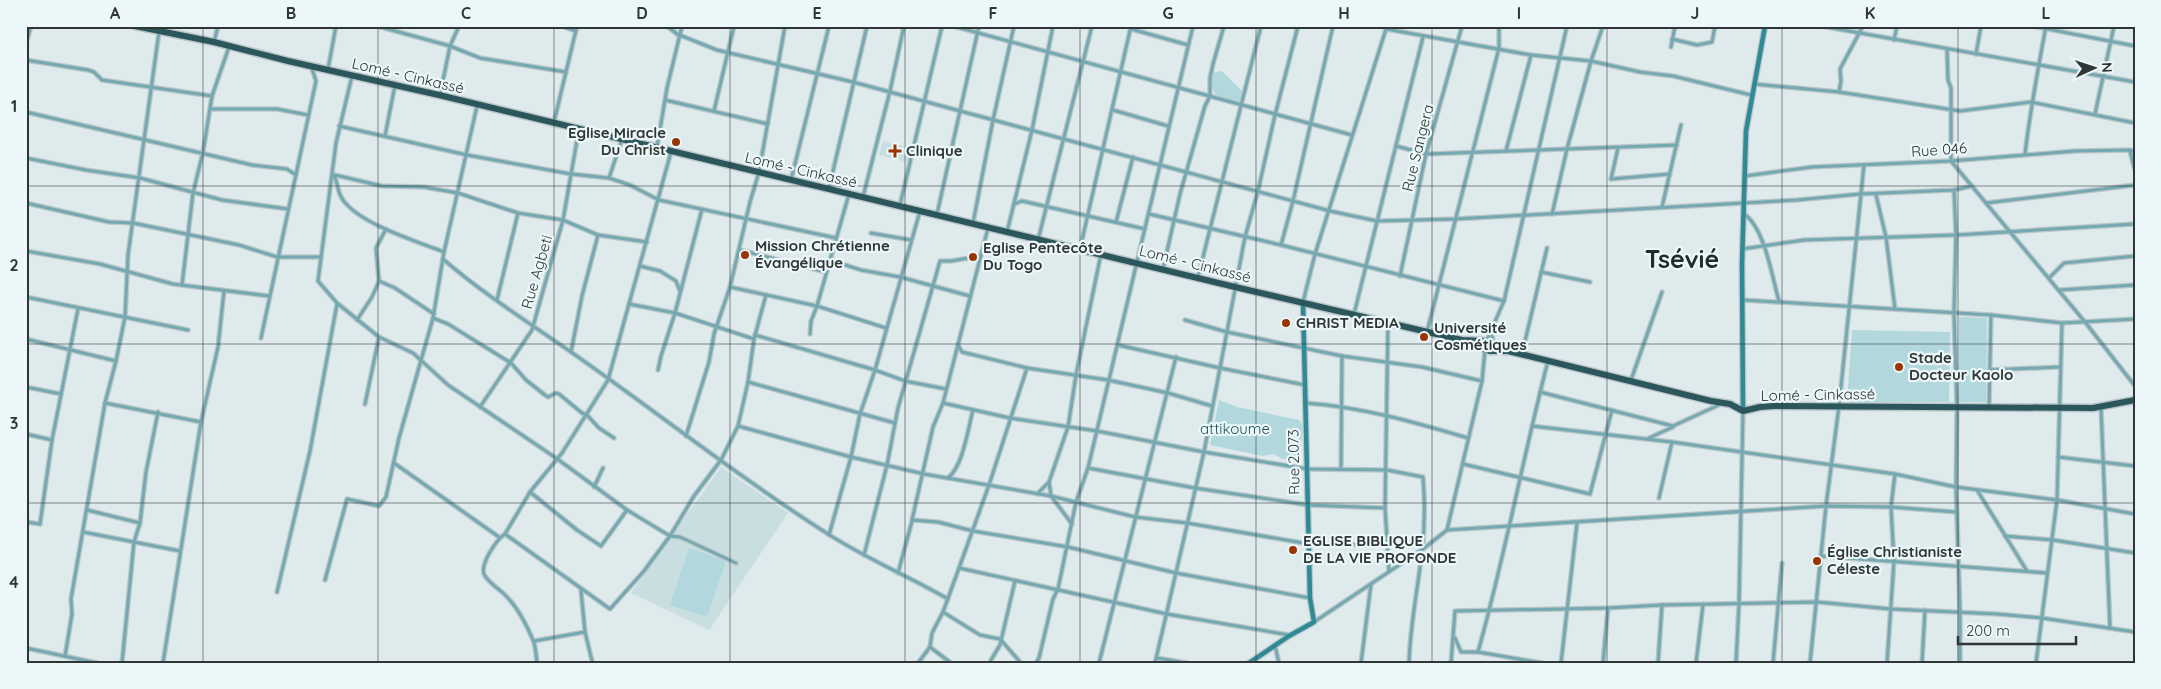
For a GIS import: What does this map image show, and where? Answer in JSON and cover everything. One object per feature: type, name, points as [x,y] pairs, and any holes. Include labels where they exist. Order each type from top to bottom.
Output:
[{"type":"highway","name":"Lomé - Cinkassé","points":[[135,26],[214,42],[439,95],[477,106],[1198,277],[1235,288],[1303,302],[1462,340],[1486,342],[1508,351]]},
{"type":"highway","name":"Lomé - Cinkassé","points":[[1462,340],[1487,350],[1508,351],[1548,360],[1721,404],[1730,404],[1744,411],[1760,407],[1840,406],[1958,409],[2101,408],[2135,400]]},
{"type":"street","points":[[26,43],[30,26]]},
{"type":"street","points":[[214,42],[218,26]]},
{"type":"street","points":[[328,70],[336,26]]},
{"type":"street","points":[[377,26],[450,46],[480,58],[566,72]]},
{"type":"street","points":[[439,95],[450,46],[459,26]]},
{"type":"street","points":[[554,123],[577,28],[561,26]]},
{"type":"street","points":[[667,26],[681,35],[717,50],[853,82],[1330,211],[1377,221],[1522,216],[1662,208],[1860,194],[1876,195],[1954,190],[1972,186]]},
{"type":"street","points":[[657,148],[665,100],[682,26]]},
{"type":"street","points":[[714,111],[734,26]]},
{"type":"street","points":[[686,436],[730,287],[759,172],[785,26]]},
{"type":"street","points":[[791,180],[829,26]]},
{"type":"street","points":[[829,189],[866,26]]},
{"type":"street","points":[[864,197],[904,26]]},
{"type":"street","points":[[900,206],[942,26]]},
{"type":"street","points":[[953,26],[1352,135]]},
{"type":"street","points":[[937,215],[979,26]]},
{"type":"street","points":[[974,223],[993,120],[1014,26]]},
{"type":"street","points":[[1007,232],[1032,130],[1054,26]]},
{"type":"street","points":[[1038,240],[1092,26]]},
{"type":"street","points":[[1036,663],[1039,658],[1052,598],[1058,589],[1076,502],[1088,468],[1193,26]]},
{"type":"street","points":[[1164,269],[1186,171],[1210,96],[1210,78],[1224,26]]},
{"type":"street","points":[[1198,277],[1261,26]]},
{"type":"street","points":[[1155,663],[1204,452],[1245,237],[1258,191],[1274,115],[1298,26]]},
{"type":"street","points":[[1281,245],[1293,201],[1333,26]]},
{"type":"street","name":"Rue Sangera","points":[[1400,276],[1426,154],[1462,26]]},
{"type":"street","points":[[1427,332],[1499,48],[1499,26]]},
{"type":"street","points":[[1486,342],[1504,301],[1567,26]]},
{"type":"street","points":[[1552,214],[1567,149],[1591,61],[1603,26]]},
{"type":"street","points":[[1671,47],[1675,26]]},
{"type":"street","points":[[1672,39],[1696,45],[1712,42],[1715,26]]},
{"type":"street","points":[[1736,663],[1744,411],[1742,249],[1746,131],[1765,26]]},
{"type":"street","points":[[1822,26],[2135,82]]},
{"type":"street","points":[[1839,92],[1840,69],[1863,26]]},
{"type":"street","points":[[1894,40],[1897,26]]},
{"type":"street","points":[[1976,54],[1981,26]]},
{"type":"street","points":[[2032,26],[2135,46]]},
{"type":"street","points":[[2095,114],[2114,26]]},
{"type":"street","points":[[1080,249],[1131,28],[1188,46]]},
{"type":"street","points":[[2024,154],[2031,102],[2046,28]]},
{"type":"street","points":[[1303,302],[1315,254],[1386,29],[1531,55],[1591,61],[1640,72],[1673,76],[1751,95]]},
{"type":"street","points":[[65,656],[72,614],[71,599],[105,403],[116,362],[124,317],[128,255],[159,32]]},
{"type":"street","points":[[1354,314],[1423,36]]},
{"type":"street","points":[[182,285],[193,192],[203,152],[212,96],[229,47]]},
{"type":"street","points":[[1947,49],[1948,80],[1951,88],[1951,161],[2085,322],[2135,386]]},
{"type":"street","points":[[1506,152],[1531,55]]},
{"type":"street","points":[[26,60],[88,70],[94,72],[102,80],[212,96]]},
{"type":"street","points":[[260,338],[316,81],[311,66]]},
{"type":"street","points":[[352,75],[339,126],[334,175],[318,281],[337,303],[379,337],[413,353],[448,385],[556,458],[627,510],[670,536],[680,537],[736,563]]},
{"type":"street","points":[[1753,84],[1839,92],[1960,111],[2031,102],[2135,123]]},
{"type":"street","points":[[385,136],[395,85]]},
{"type":"street","points":[[665,100],[768,124]]},
{"type":"street","points":[[324,580],[347,499],[379,506],[386,497],[433,316],[444,252],[477,106]]},
{"type":"street","points":[[211,109],[277,109],[308,115]]},
{"type":"street","points":[[1113,110],[1168,126]]},
{"type":"street","points":[[26,112],[252,165],[286,169],[296,175]]},
{"type":"street","points":[[1662,208],[1681,125]]},
{"type":"street","points":[[339,126],[467,155],[571,174],[609,178],[630,185],[659,200],[836,238]]},
{"type":"street","name":"Rue Agbeti","points":[[480,407],[511,363],[533,327],[563,220],[580,129]]},
{"type":"street","points":[[609,178],[622,139]]},
{"type":"street","points":[[1396,146],[1426,154],[1472,154],[1677,145]]},
{"type":"street","points":[[1618,148],[1611,179],[1670,174]]},
{"type":"street","points":[[2130,150],[2135,170]]},
{"type":"street","name":"Rue 046","points":[[1744,176],[1812,167],[1951,161],[2024,154],[2130,150],[2135,152]]},
{"type":"street","points":[[537,663],[534,642],[509,599],[484,576],[483,569],[488,555],[499,537],[505,534],[530,492],[562,453],[608,380],[671,151]]},
{"type":"street","points":[[1116,222],[1133,157]]},
{"type":"street","points":[[26,158],[140,178],[247,204],[288,208]]},
{"type":"street","points":[[1810,663],[1826,506],[1840,406],[1864,165]]},
{"type":"street","points":[[334,175],[382,186],[424,187],[458,194],[518,213],[563,220],[598,235],[647,242]]},
{"type":"street","points":[[334,175],[338,193],[345,203],[367,219],[386,229],[444,252]]},
{"type":"street","points":[[1986,203],[2135,185]]},
{"type":"street","points":[[1954,190],[1956,235],[1954,313],[1958,409],[1956,512],[1960,663]]},
{"type":"street","points":[[810,334],[811,321],[849,194]]},
{"type":"street","points":[[1876,195],[1886,237],[1895,309]]},
{"type":"street","points":[[1014,204],[1022,201],[1145,229]]},
{"type":"street","points":[[26,202],[109,222],[133,223],[239,245],[277,257],[321,257]]},
{"type":"street","points":[[658,370],[660,356],[675,313],[702,210]]},
{"type":"street","points":[[829,535],[851,457],[860,414],[875,370],[920,211]]},
{"type":"street","points":[[497,300],[518,213]]},
{"type":"street","points":[[1149,214],[1281,245],[1400,276],[1418,278],[1504,301]]},
{"type":"street","points":[[1744,214],[1752,219],[1763,246],[1779,301]]},
{"type":"street","points":[[1742,249],[1804,240],[1956,235],[2009,230],[2135,224]]},
{"type":"street","points":[[898,573],[924,474],[933,427],[943,403],[988,227]]},
{"type":"street","points":[[357,320],[372,297],[379,281],[376,248],[386,229]]},
{"type":"street","points":[[872,233],[911,240]]},
{"type":"street","points":[[571,352],[582,296],[598,235]]},
{"type":"street","points":[[1522,354],[1547,248]]},
{"type":"street","points":[[740,250],[826,272]]},
{"type":"street","points":[[26,252],[76,259],[182,285],[269,296]]},
{"type":"street","points":[[1038,494],[1049,482],[1068,426],[1076,375],[1101,254]]},
{"type":"street","points":[[864,555],[887,465],[905,382],[940,261],[980,256]]},
{"type":"street","points":[[2049,278],[2064,263],[2135,256]]},
{"type":"street","points":[[443,258],[533,327],[829,535],[948,599]]},
{"type":"street","points":[[830,260],[861,270],[900,277],[970,296]]},
{"type":"street","points":[[640,266],[660,272],[676,281],[681,292]]},
{"type":"street","points":[[1541,272],[1590,282]]},
{"type":"street","points":[[379,281],[395,288],[433,316],[511,363],[526,380],[548,397],[556,393],[559,394],[582,413],[587,414],[599,428],[614,438]]},
{"type":"street","points":[[2058,290],[2135,285]]},
{"type":"street","points":[[730,287],[817,306],[886,328]]},
{"type":"street","points":[[163,663],[201,422],[218,347],[224,291]]},
{"type":"street","points":[[1631,381],[1662,292]]},
{"type":"street","points":[[505,534],[610,609],[644,571],[670,536],[694,496],[721,460],[738,426],[748,382],[755,337],[766,295]]},
{"type":"street","points":[[26,297],[188,330]]},
{"type":"street","points":[[1743,300],[1992,315],[2062,322],[2135,319]]},
{"type":"street","name":"Rue 2.073","points":[[1303,302],[1310,598],[1314,622]]},
{"type":"street","points":[[277,592],[310,451],[337,303]]},
{"type":"street","points":[[629,304],[675,313],[717,327],[875,370],[905,382],[946,389]]},
{"type":"street","points":[[26,522],[40,524],[52,440],[78,308]]},
{"type":"street","points":[[1989,408],[1992,315]]},
{"type":"street","points":[[1185,320],[1227,332],[1342,356],[1422,367],[1482,380]]},
{"type":"street","points":[[2036,663],[2057,500],[2062,322]]},
{"type":"street","points":[[1388,323],[1385,508],[1389,571]]},
{"type":"street","points":[[1491,332],[1494,344]]},
{"type":"street","points":[[365,404],[379,337]]},
{"type":"street","points":[[26,340],[116,362]]},
{"type":"street","points":[[958,343],[962,352],[1027,368],[1108,380],[1168,393],[1212,406]]},
{"type":"street","points":[[1118,345],[1305,385]]},
{"type":"street","points":[[1250,663],[1423,549],[1446,530],[1463,464],[1487,350]]},
{"type":"street","points":[[1341,469],[1342,356]]},
{"type":"street","points":[[1099,663],[1176,357]]},
{"type":"street","points":[[1478,652],[1511,527],[1548,360]]},
{"type":"street","points":[[1989,370],[2060,367]]},
{"type":"street","points":[[918,663],[930,647],[932,633],[948,599],[989,485],[1027,368]]},
{"type":"street","points":[[748,382],[895,423]]},
{"type":"street","points":[[26,387],[61,394]]},
{"type":"street","points":[[1540,392],[1673,426]]},
{"type":"street","points":[[105,403],[201,422]]},
{"type":"street","points":[[943,403],[1010,418],[1068,426],[1155,441],[1204,452],[1307,469],[1386,470],[1423,478],[1425,505],[1423,549],[1409,663]]},
{"type":"street","points":[[1306,403],[1342,405],[1386,414],[1468,438]]},
{"type":"street","points":[[1647,439],[1721,404]]},
{"type":"street","points":[[2101,408],[2110,628]]},
{"type":"street","points":[[948,478],[954,474],[962,456],[973,410]]},
{"type":"street","points":[[1463,464],[1590,494],[1612,410]]},
{"type":"street","points":[[122,663],[134,542],[140,523],[146,472],[158,412]]},
{"type":"street","points":[[738,426],[851,457],[924,474],[1051,496],[1135,517],[1187,523],[1309,544],[1388,546]]},
{"type":"street","points":[[1532,426],[1672,442],[1895,474],[1956,487],[2057,500],[2135,514]]},
{"type":"street","points":[[26,434],[52,440]]},
{"type":"street","points":[[1660,498],[1672,442]]},
{"type":"street","points":[[2058,457],[2135,466]]},
{"type":"street","points":[[394,463],[499,537]]},
{"type":"street","points":[[594,487],[602,468]]},
{"type":"street","points":[[1088,468],[1308,506],[1385,508]]},
{"type":"street","points":[[1887,663],[1892,609],[1894,561],[1891,507],[1895,474]]},
{"type":"street","points":[[1049,482],[1051,496],[1072,524]]},
{"type":"street","points":[[1976,490],[2028,571]]},
{"type":"street","points":[[530,492],[577,530],[601,546],[627,510]]},
{"type":"street","points":[[1446,530],[1826,506],[1891,507],[1956,512]]},
{"type":"street","points":[[87,510],[140,523]]},
{"type":"street","points":[[912,520],[938,522],[972,531],[1068,547],[1176,573],[1310,598]]},
{"type":"street","points":[[1561,663],[1566,608],[1578,523]]},
{"type":"street","points":[[83,532],[180,551]]},
{"type":"street","points":[[2005,536],[2053,540],[2135,553]]},
{"type":"street","points":[[1821,556],[2047,573]]},
{"type":"street","points":[[1773,663],[1782,563]]},
{"type":"street","points":[[959,568],[1167,614],[1289,636]]},
{"type":"street","points":[[991,660],[1000,644],[1015,581]]},
{"type":"street","points":[[1362,663],[1371,584]]},
{"type":"street","points":[[581,590],[585,632],[592,661]]},
{"type":"street","points":[[1451,663],[1455,611],[1490,609],[1608,608],[1817,602],[1892,609],[1960,611],[2042,618],[2135,632]]},
{"type":"street","points":[[1696,663],[1703,604]]},
{"type":"street","points":[[1658,663],[1662,605]]},
{"type":"street","points":[[1603,663],[1608,608]]},
{"type":"street","points":[[1922,663],[1925,610]]},
{"type":"street","points":[[943,612],[980,635],[1000,639],[1021,663]]},
{"type":"street","points":[[534,642],[585,632]]},
{"type":"street","points":[[1454,637],[1461,652],[1478,652],[1542,663]]},
{"type":"street","points":[[1275,646],[1279,663]]},
{"type":"street","points":[[930,647],[951,663]]},
{"type":"street","points":[[26,648],[98,663]]},
{"type":"street","points":[[1157,658],[1187,663]]},
{"type":"shaded area","name":"Clinique","points":[[883,141],[911,148],[907,162],[879,155]]},
{"type":"shaded area","points":[[721,467],[788,513],[709,630],[631,593]]},
{"type":"green space","points":[[1222,71],[1243,92],[1239,103],[1216,96],[1210,83],[1212,73]]},
{"type":"green space","points":[[1959,317],[1987,318],[1986,402],[1959,402]]},
{"type":"green space","name":"Stade Docteur Kaolo","points":[[1852,330],[1950,332],[1949,402],[1847,402]]},
{"type":"green space","name":"attikoume","points":[[1219,400],[1237,407],[1299,420],[1302,424],[1302,433],[1297,461],[1283,459],[1273,454],[1263,456],[1210,445]]},
{"type":"green space","points":[[689,548],[726,561],[707,617],[670,605]]},
{"type":"place","name":"Eglise Miracle Du Christ","points":[[676,142]]},
{"type":"place","name":"Clinique","points":[[895,151]]},
{"type":"place","name":"Mission Chrétienne Évangélique","points":[[745,255]]},
{"type":"place","name":"Eglise Pentecôte Du Togo","points":[[973,257]]},
{"type":"place","name":"CHRIST MEDIA","points":[[1286,323]]},
{"type":"place","name":"Université Cosmétiques","points":[[1424,337]]},
{"type":"place","name":"Stade Docteur Kaolo","points":[[1899,367]]},
{"type":"place","name":"EGLISE BIBLIQUE DE LA VIE PROFONDE","points":[[1293,550]]},
{"type":"place","name":"Église Christianiste Céleste","points":[[1817,561]]},
{"type":"district","name":"Tsévié","points":[[1682,259]]}]
